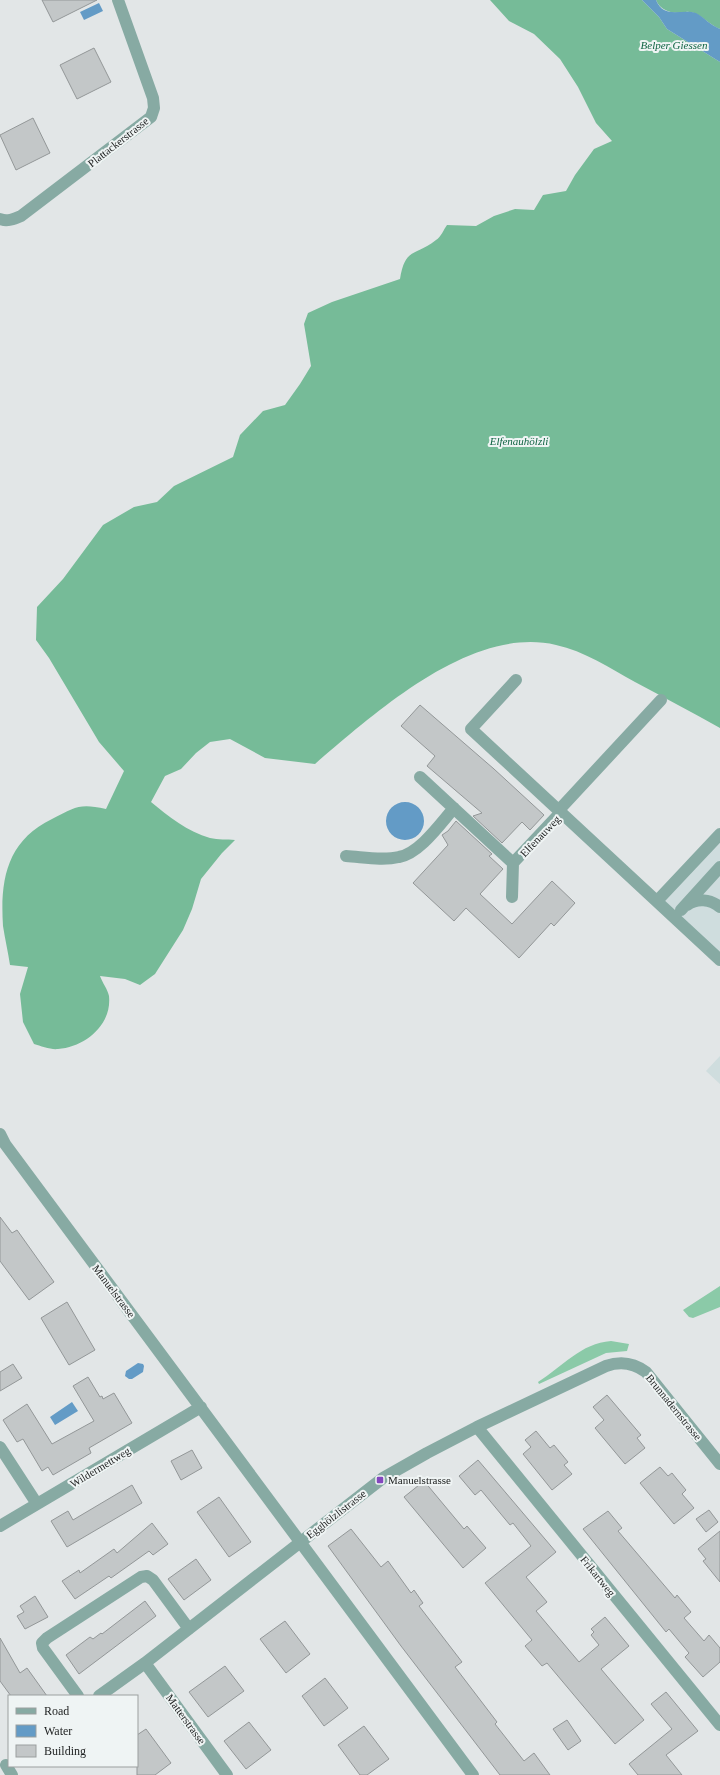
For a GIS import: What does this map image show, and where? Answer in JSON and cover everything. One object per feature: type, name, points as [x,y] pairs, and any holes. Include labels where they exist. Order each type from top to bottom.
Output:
[{"type":"street","name":"Plattackerstrasse","points":[[2,220],[10,220],[21,216],[151,117],[154,108],[153,98],[118,0]]},
{"type":"street","points":[[516,680],[471,729],[560,811],[662,700]]},
{"type":"street","name":"Elfenauweg","points":[[420,777],[513,863],[560,811],[656,901],[678,914],[720,960]]},
{"type":"street","points":[[346,856],[391,858],[406,855],[422,843],[454,808]]},
{"type":"street","points":[[656,901],[720,834]]},
{"type":"street","points":[[512,897],[513,863]]},
{"type":"street","points":[[678,914],[720,867]]},
{"type":"street","points":[[678,914],[688,904],[697,900],[711,902],[720,907]]},
{"type":"street","name":"Manuelstrasse","points":[[0,1134],[5,1144],[473,1775]]},
{"type":"street","name":"Egghölzlistrasse","points":[[101,1695],[145,1663],[383,1478],[477,1427],[606,1366],[619,1363]]},
{"type":"street","name":"Brunnadernstrasse","points":[[619,1363],[636,1366],[646,1372],[720,1464]]},
{"type":"street","name":"Wildermettweg","points":[[0,1526],[201,1408]]},
{"type":"street","name":"Frikartweg","points":[[477,1427],[720,1725]]},
{"type":"street","points":[[0,1447],[37,1504]]},
{"type":"street","points":[[77,1695],[43,1648],[42,1643],[46,1638],[141,1577],[147,1576],[153,1580],[189,1629]]},
{"type":"street","name":"Matterstrasse","points":[[145,1663],[227,1775]]},
{"type":"shaded area","points":[[720,840],[720,965],[658,907]]},
{"type":"shaded area","points":[[720,1056],[720,1084],[706,1071]]},
{"type":"green space","name":"Elfenauhölzli","points":[[490,0],[642,0],[659,17],[667,29],[720,62],[720,728],[577,651],[556,645],[524,642],[491,648],[458,660],[426,678],[366,721],[315,764],[265,758],[230,739],[210,742],[196,753],[181,769],[165,776],[151,802],[171,818],[194,832],[213,839],[235,840],[222,853],[201,879],[192,909],[183,930],[155,974],[140,985],[125,979],[100,976],[109,996],[109,1007],[106,1016],[95,1033],[78,1044],[58,1049],[34,1044],[23,1022],[20,994],[28,967],[10,965],[3,926],[2,909],[5,877],[16,850],[25,838],[37,828],[78,807],[90,806],[106,809],[124,771],[99,742],[49,658],[36,640],[37,607],[63,579],[103,525],[134,507],[157,502],[174,486],[233,457],[240,435],[263,411],[285,405],[311,366],[304,324],[308,313],[332,302],[400,279],[402,269],[408,257],[438,239],[447,225],[476,226],[494,216],[515,209],[534,210],[543,195],[566,191],[575,175],[594,149],[612,141],[596,123],[578,87],[560,59],[534,34],[509,21]]},
{"type":"green space","points":[[656,0],[720,0],[720,29],[693,13],[669,12],[663,9]]},
{"type":"green space","points":[[720,1286],[720,1307],[693,1318],[689,1317],[683,1310]]},
{"type":"green space","points":[[611,1341],[629,1344],[627,1351],[606,1353],[539,1384],[538,1382],[581,1351],[590,1346]]},
{"type":"water","points":[[642,0],[656,0],[659,6],[669,12],[696,13],[713,26],[720,29],[720,62],[667,29],[659,17]]},
{"type":"water","points":[[99,3],[103,11],[84,20],[80,12]]},
{"type":"water","points":[[401,802],[409,802],[419,807],[423,814],[423,828],[419,835],[409,840],[401,840],[391,835],[389,832],[386,825],[386,817],[391,807],[394,805]]},
{"type":"water","points":[[138,1363],[143,1364],[143,1372],[132,1379],[125,1376],[126,1371]]},
{"type":"water","points":[[72,1402],[78,1411],[55,1425],[50,1417]]},
{"type":"building","points":[[42,0],[97,0],[53,22]]},
{"type":"building","points":[[94,48],[111,82],[77,99],[60,65]]},
{"type":"building","points":[[33,118],[50,153],[16,170],[0,135]]},
{"type":"building","points":[[420,705],[494,769],[544,815],[530,830],[522,822],[502,843],[473,816],[482,813],[427,766],[435,756],[401,726]]},
{"type":"building","points":[[456,821],[492,854],[489,856],[503,869],[480,894],[512,924],[552,881],[575,903],[554,926],[551,923],[519,958],[466,908],[454,921],[413,883],[448,845],[442,835],[448,831]]},
{"type":"building","points":[[0,1217],[12,1233],[17,1230],[54,1282],[29,1300],[0,1261]]},
{"type":"building","points":[[67,1302],[95,1350],[69,1365],[41,1318]]},
{"type":"building","points":[[13,1364],[22,1378],[0,1391],[0,1372]]},
{"type":"building","points":[[88,1377],[100,1397],[102,1396],[103,1399],[114,1393],[132,1423],[89,1448],[91,1453],[53,1475],[48,1467],[42,1471],[23,1439],[17,1442],[3,1420],[27,1404],[52,1444],[94,1421],[73,1386]]},
{"type":"building","points":[[607,1395],[641,1435],[637,1438],[645,1448],[625,1464],[595,1428],[604,1420],[593,1407]]},
{"type":"building","points":[[536,1431],[550,1448],[554,1445],[568,1462],[564,1465],[572,1474],[552,1490],[523,1454],[531,1447],[525,1440]]},
{"type":"building","points":[[192,1450],[202,1468],[181,1480],[171,1461]]},
{"type":"building","points":[[478,1460],[556,1552],[526,1577],[547,1602],[536,1611],[579,1662],[599,1645],[591,1635],[594,1632],[591,1629],[605,1617],[629,1646],[601,1669],[644,1720],[615,1744],[547,1663],[542,1666],[525,1646],[532,1640],[485,1583],[531,1546],[513,1523],[510,1525],[481,1490],[475,1495],[459,1476]]},
{"type":"building","points":[[660,1467],[668,1476],[672,1473],[686,1490],[682,1494],[694,1508],[674,1524],[640,1483]]},
{"type":"building","points":[[424,1481],[464,1529],[467,1526],[486,1548],[463,1568],[404,1497]]},
{"type":"building","points":[[132,1485],[142,1503],[67,1547],[51,1521],[68,1511],[73,1520]]},
{"type":"building","points":[[219,1497],[251,1542],[229,1557],[197,1512]]},
{"type":"building","points":[[709,1510],[718,1522],[706,1532],[696,1519]]},
{"type":"building","points":[[608,1511],[622,1528],[618,1531],[675,1598],[677,1595],[691,1612],[684,1618],[704,1641],[709,1635],[720,1648],[720,1662],[703,1677],[685,1657],[689,1653],[669,1629],[666,1632],[583,1529]]},
{"type":"building","points":[[152,1523],[168,1544],[153,1555],[149,1551],[111,1578],[109,1576],[75,1599],[62,1581],[79,1570],[80,1573],[114,1549],[117,1553]]},
{"type":"building","points":[[351,1529],[381,1567],[388,1561],[411,1593],[414,1590],[423,1603],[419,1606],[462,1662],[455,1667],[497,1722],[495,1724],[524,1761],[534,1753],[550,1775],[500,1775],[401,1646],[328,1546]]},
{"type":"building","points":[[720,1531],[720,1582],[703,1561],[706,1559],[698,1549]]},
{"type":"building","points":[[196,1559],[211,1580],[184,1600],[168,1579]]},
{"type":"building","points":[[35,1596],[48,1617],[25,1629],[17,1616],[24,1612],[20,1606]]},
{"type":"building","points":[[145,1601],[156,1616],[79,1674],[66,1655],[90,1637],[93,1639],[101,1633],[102,1634]]},
{"type":"building","points":[[285,1621],[310,1654],[286,1673],[260,1639]]},
{"type":"building","points":[[0,1638],[20,1673],[27,1668],[46,1695],[10,1695],[0,1681]]},
{"type":"building","points":[[225,1666],[244,1691],[208,1717],[189,1692]]},
{"type":"building","points":[[325,1678],[348,1708],[324,1726],[302,1696]]},
{"type":"building","points":[[666,1692],[698,1731],[666,1755],[682,1775],[638,1775],[629,1764],[672,1729],[651,1704]]},
{"type":"building","points":[[567,1720],[581,1741],[568,1750],[553,1729]]},
{"type":"building","points":[[249,1722],[271,1750],[246,1769],[224,1741]]},
{"type":"building","points":[[364,1726],[389,1759],[367,1775],[360,1775],[338,1745]]},
{"type":"building","points":[[146,1729],[171,1763],[155,1775],[137,1775],[138,1734]]},
{"type":"place","name":"Manuelstrasse","points":[[380,1480]]},
{"type":"park label","name":"Belper Giessen","points":[[674,45]]}]
